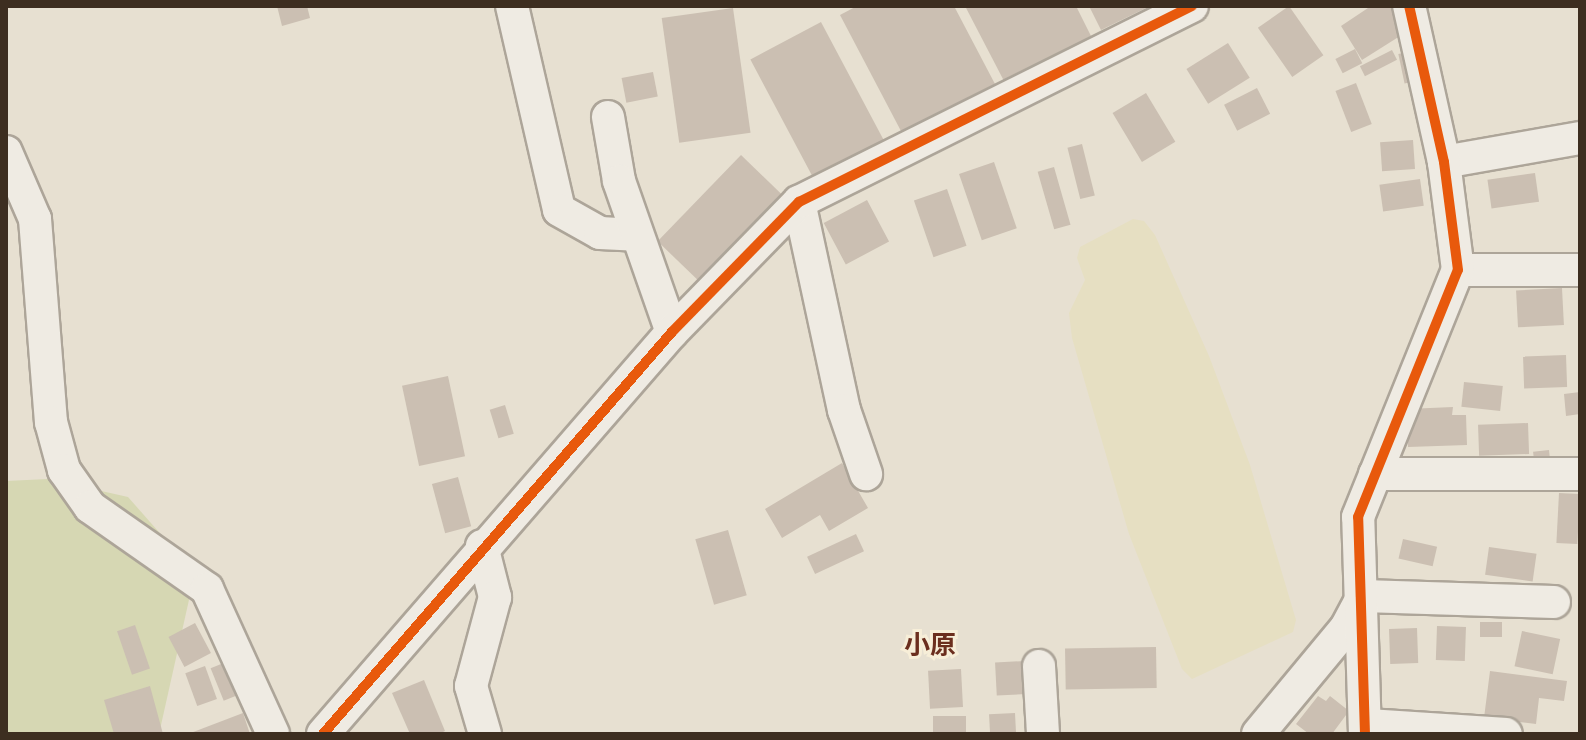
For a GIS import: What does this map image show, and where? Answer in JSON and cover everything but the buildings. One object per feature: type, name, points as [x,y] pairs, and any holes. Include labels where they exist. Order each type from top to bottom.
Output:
[{"type":"street","points":[[512,6],[559,210],[600,233],[636,235]]},
{"type":"street","points":[[323,734],[482,546],[672,332],[799,202],[1192,6]]},
{"type":"street","points":[[1409,6],[1444,162],[1458,270],[1358,517],[1367,730],[1506,734]]},
{"type":"street","points":[[608,117],[636,235],[672,332]]},
{"type":"street","points":[[1444,162],[1580,138]]},
{"type":"street","points":[[6,152],[35,219],[51,422],[64,470],[90,507],[207,589],[273,734]]},
{"type":"street","points":[[799,202],[844,410],[866,474]]},
{"type":"street","points":[[1458,270],[1580,270]]},
{"type":"street","points":[[1375,474],[1580,474]]},
{"type":"street","points":[[482,546],[495,597],[471,686],[485,734]]},
{"type":"street","points":[[1363,596],[1554,602]]},
{"type":"street","points":[[1258,734],[1346,628],[1363,596]]},
{"type":"street","points":[[1039,666],[1043,734]]},
{"type":"shaded area","points":[[1133,219],[1144,221],[1155,235],[1209,356],[1250,465],[1296,620],[1293,632],[1192,679],[1182,669],[1129,534],[1072,338],[1069,313],[1085,280],[1077,258],[1080,247]]},
{"type":"green space","points":[[48,479],[128,497],[195,573],[159,734],[6,734],[6,481]]},
{"type":"cycle path","points":[[323,734],[672,332],[799,202],[1192,6]]},
{"type":"cycle path","points":[[1365,734],[1358,517],[1458,270],[1444,162],[1409,6]]},
{"type":"district","name":"小原","points":[[930,645]]}]
